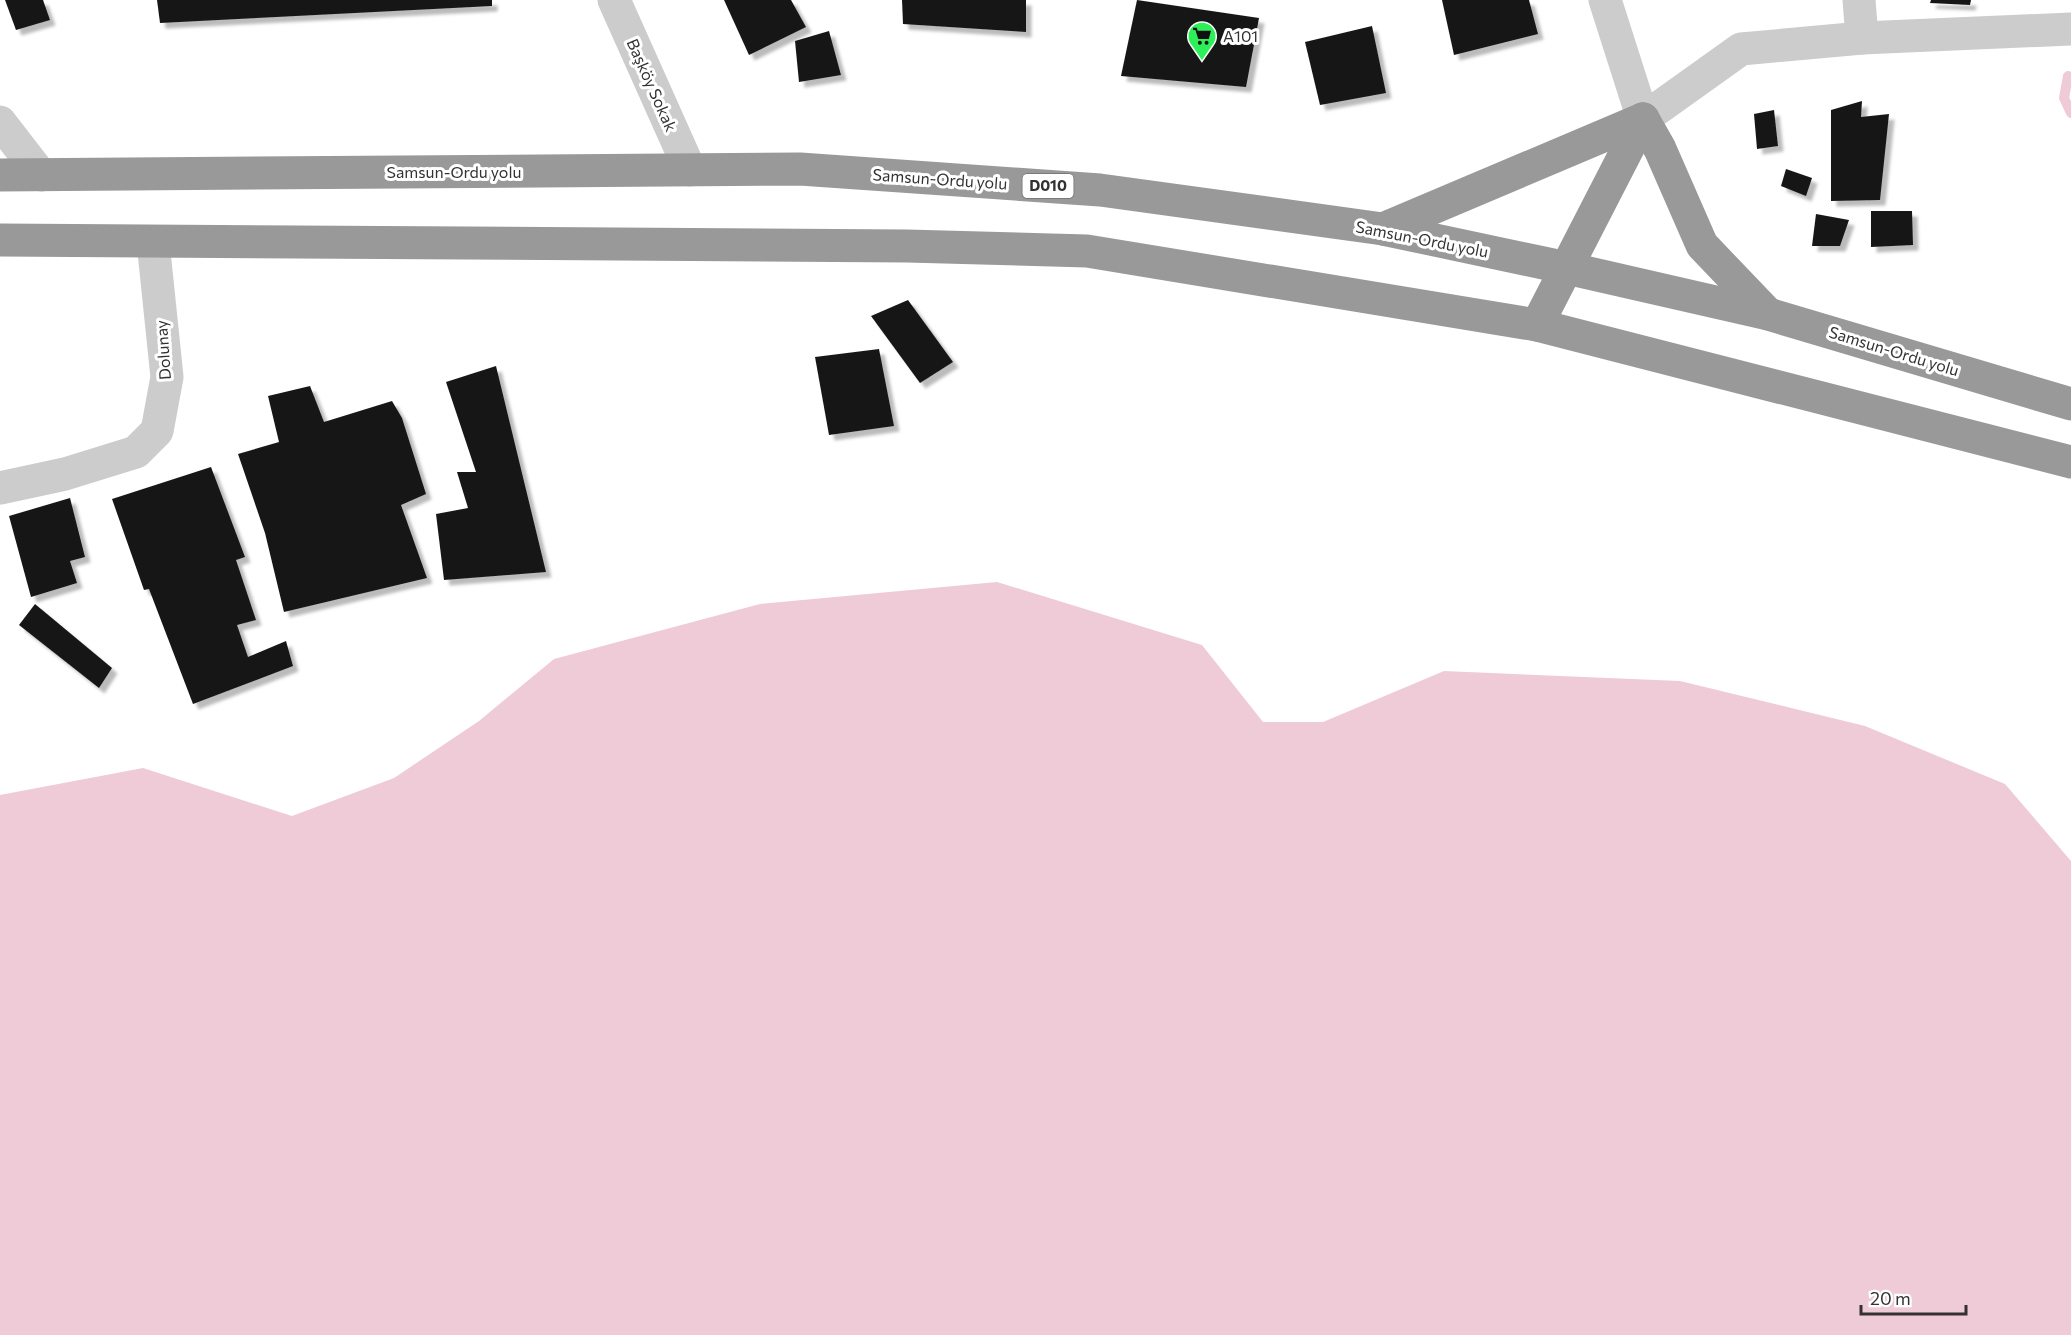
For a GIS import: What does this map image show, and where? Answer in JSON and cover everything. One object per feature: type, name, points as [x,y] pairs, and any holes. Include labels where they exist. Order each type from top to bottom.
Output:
[{"type":"highway","points":[[1383,229],[1643,119]]},
{"type":"highway","points":[[1537,325],[1643,119]]},
{"type":"highway","points":[[1643,119],[1660,149],[1702,245],[1768,314]]},
{"type":"highway","name":"Samsun-Ordu yolu","points":[[0,175],[800,169],[1100,190],[1383,229],[1567,268],[1768,314],[2071,404]]},
{"type":"highway","points":[[0,240],[895,246],[1087,251],[1537,325],[2071,462]]},
{"type":"street","name":"Başköy Sokak","points":[[614,0],[690,170]]},
{"type":"street","points":[[1605,0],[1643,119],[1741,49],[1862,38],[2071,29]]},
{"type":"street","points":[[1859,0],[1862,38]]},
{"type":"street","points":[[0,122],[40,175]]},
{"type":"street","name":"Dolunay","points":[[0,489],[65,474],[136,452],[157,431],[167,377],[153,242]]},
{"type":"shaded area","points":[[997,582],[1202,645],[1263,722],[1323,722],[1444,671],[1680,681],[1865,726],[2005,784],[2071,861],[2071,1335],[0,1335],[0,795],[143,768],[292,816],[394,778],[479,721],[554,659],[760,604]]},
{"type":"building","points":[[5,0],[43,0],[50,20],[16,30]]},
{"type":"building","points":[[157,0],[492,0],[492,6],[160,23]]},
{"type":"building","points":[[724,0],[791,0],[806,27],[749,55]]},
{"type":"building","points":[[902,0],[1026,0],[1026,32],[903,24]]},
{"type":"building","points":[[1137,0],[1259,18],[1246,87],[1121,76]]},
{"type":"building","points":[[1442,0],[1529,0],[1538,34],[1454,55]]},
{"type":"building","points":[[1931,0],[1971,0],[1970,5],[1930,3]]},
{"type":"building","points":[[1372,26],[1386,93],[1320,105],[1305,42]]},
{"type":"building","points":[[829,31],[841,75],[799,82],[795,41]]},
{"type":"building","points":[[1862,101],[1861,117],[1889,114],[1880,200],[1831,201],[1831,110]]},
{"type":"building","points":[[1774,110],[1778,146],[1757,149],[1754,114]]},
{"type":"building","points":[[1786,169],[1812,178],[1806,196],[1781,186]]},
{"type":"building","points":[[1871,211],[1912,211],[1913,245],[1871,247]]},
{"type":"building","points":[[1816,214],[1849,220],[1840,246],[1812,246]]},
{"type":"building","points":[[908,300],[953,362],[920,383],[871,316]]},
{"type":"building","points":[[879,349],[894,426],[829,435],[815,357]]},
{"type":"building","points":[[496,366],[546,572],[444,580],[436,514],[468,508],[457,472],[476,472],[446,382]]},
{"type":"building","points":[[310,386],[324,422],[392,401],[402,418],[426,494],[401,505],[427,578],[284,612],[265,533],[238,454],[279,442],[268,396]]},
{"type":"building","points":[[211,467],[245,557],[236,560],[256,620],[237,625],[248,657],[286,641],[293,666],[193,704],[149,589],[144,590],[112,499]]},
{"type":"building","points":[[70,498],[85,557],[70,561],[77,583],[31,597],[9,516]]},
{"type":"building","points":[[35,604],[112,668],[99,688],[19,625]]},
{"type":"waterway","points":[[2068,76],[2064,98],[2071,113]]},
{"type":"place","name":"A101","points":[[1202,62]]}]
